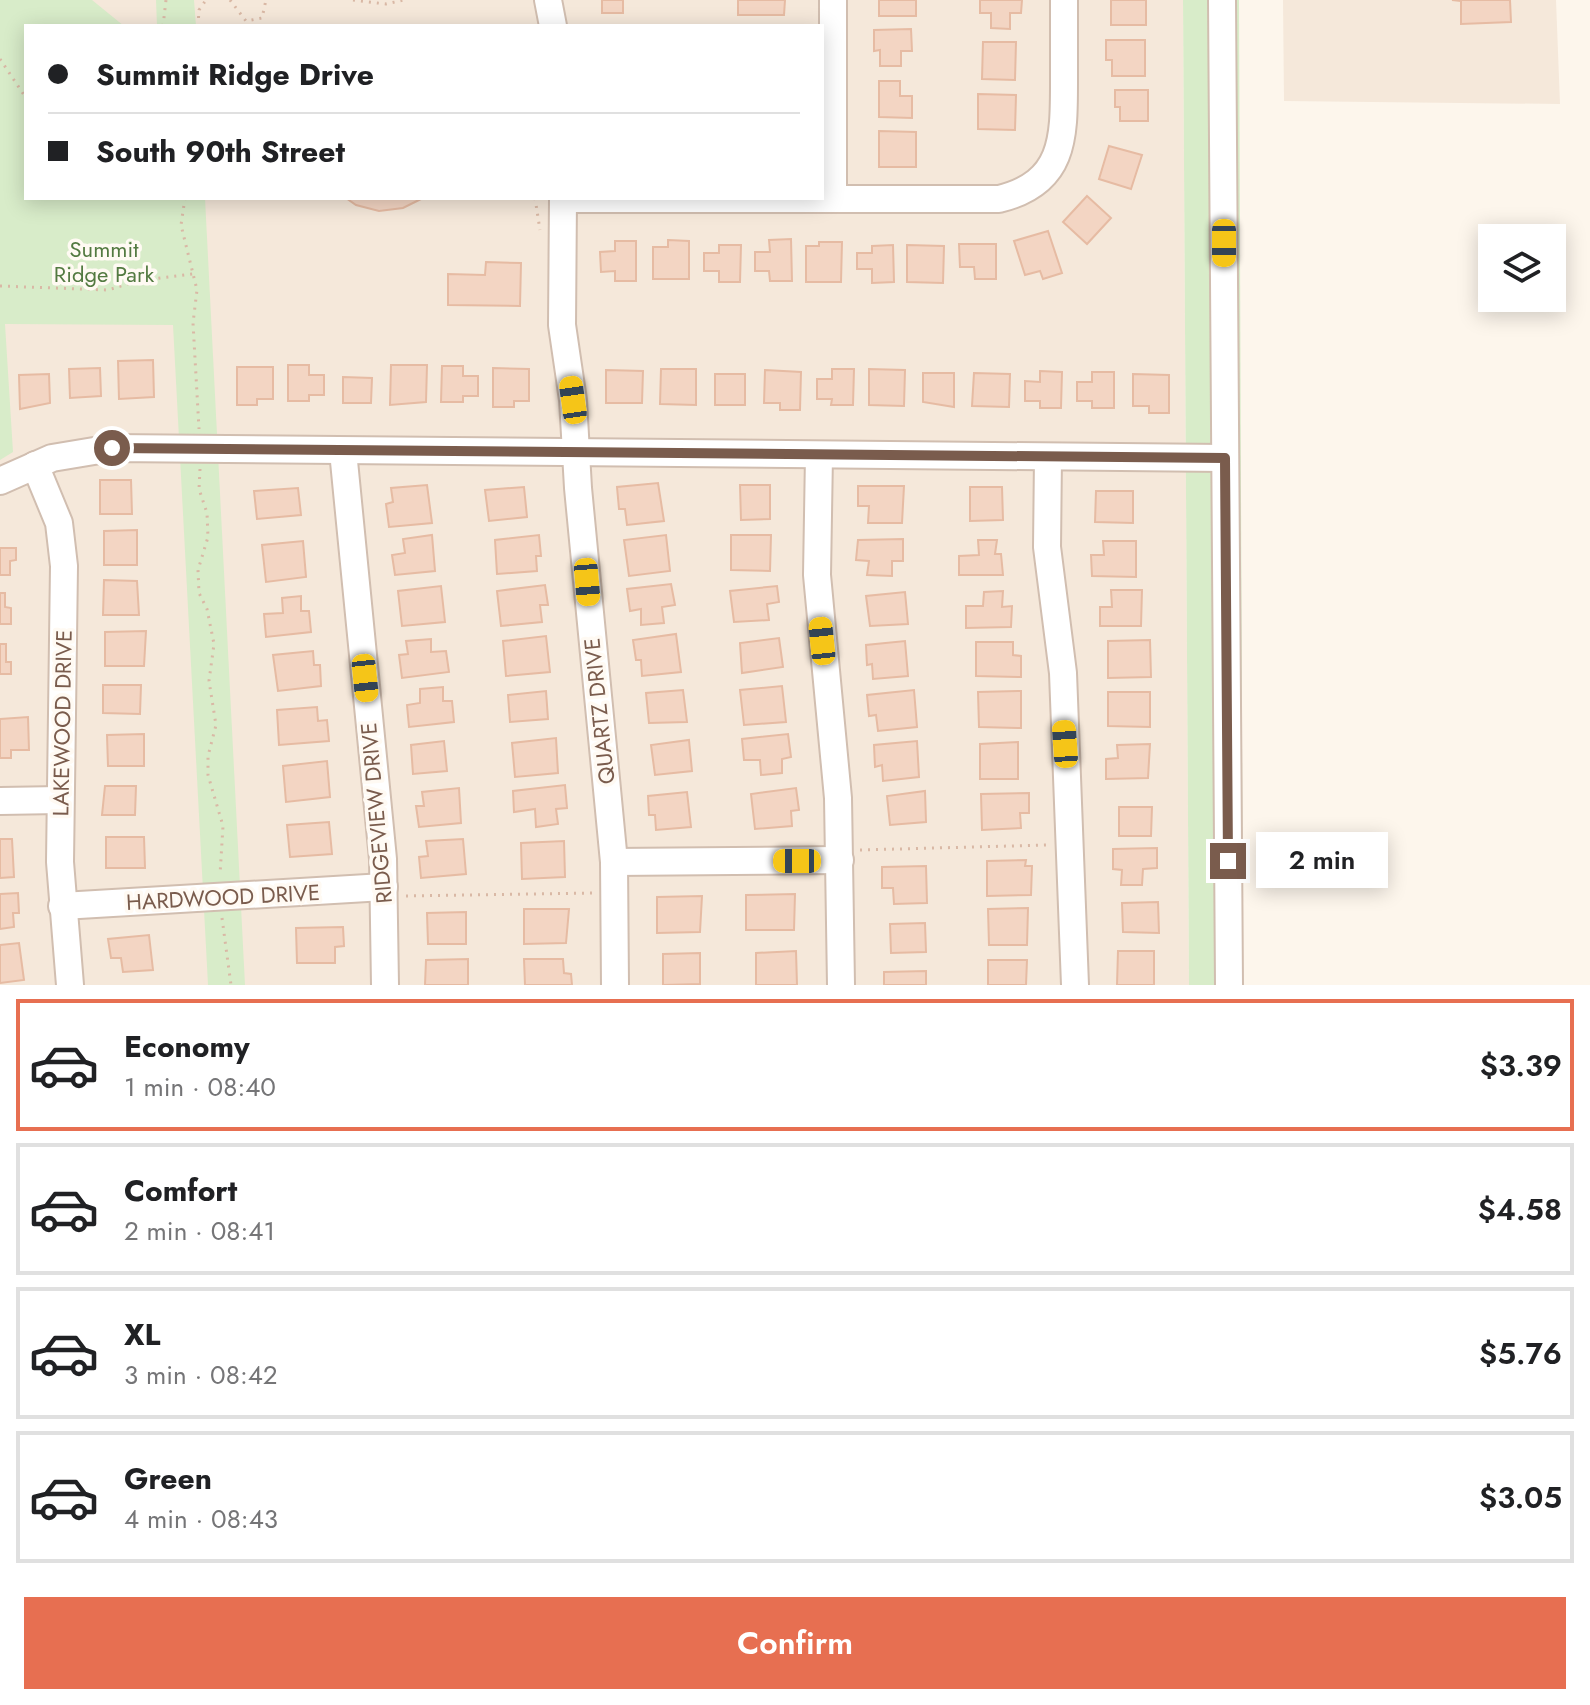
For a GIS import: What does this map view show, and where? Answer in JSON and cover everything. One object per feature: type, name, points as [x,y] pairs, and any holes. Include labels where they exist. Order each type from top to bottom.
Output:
[{"type":"street","points":[[548,0],[553,24]]},
{"type":"street","points":[[833,0],[833,199]]},
{"type":"street","points":[[824,199],[999,199],[1031,188],[1056,159],[1064,132],[1064,0]]},
{"type":"street","points":[[1222,0],[1229,985]]},
{"type":"street","name":"QUARTZ DRIVE","points":[[563,200],[562,325],[614,862],[615,985]]},
{"type":"street","points":[[0,481],[35,465],[91,449],[1225,458]]},
{"type":"street","name":"RIDGEVIEW DRIVE","points":[[343,451],[384,892],[385,985]]},
{"type":"street","points":[[819,455],[819,610],[840,856],[841,985]]},
{"type":"street","points":[[1048,457],[1047,547],[1061,649],[1075,985]]},
{"type":"street","points":[[0,491],[35,465]]},
{"type":"street","name":"LAKEWOOD DRIVE","points":[[35,465],[59,523],[64,566],[60,800],[62,906],[70,985]]},
{"type":"street","points":[[0,801],[60,800]]},
{"type":"street","points":[[614,862],[840,856]]},
{"type":"street","name":"HARDWOOD DRIVE","points":[[62,906],[384,892]]},
{"type":"path","points":[[163,24],[166,0]]},
{"type":"path","points":[[198,24],[199,10],[206,0]]},
{"type":"path","points":[[230,0],[246,21],[257,22],[262,18],[266,0]]},
{"type":"path","points":[[353,0],[386,4],[404,0]]},
{"type":"path","points":[[0,59],[24,95]]},
{"type":"path","points":[[185,200],[181,225],[197,290],[193,323],[200,450],[199,489],[207,513],[208,537],[198,570],[198,581],[214,644],[209,681],[216,725],[208,756],[208,775],[223,826],[221,898],[231,985]]},
{"type":"path","points":[[0,286],[108,290],[137,281],[193,274]]},
{"type":"path","points":[[840,856],[957,845],[1071,846]]},
{"type":"path","points":[[384,892],[614,893]]},
{"type":"shaded area","points":[[0,0],[1183,0],[1189,985],[0,985]]},
{"type":"shaded area","points":[[1283,0],[1556,0],[1560,104],[1284,101]]},
{"type":"green space","name":"Summit Ridge Park","points":[[0,0],[92,0],[122,24],[24,24],[24,200],[205,200],[245,985],[208,985],[173,325],[5,324],[13,452],[0,460]]},
{"type":"green space","points":[[156,0],[194,0],[196,24],[157,24]]},
{"type":"green space","points":[[1183,0],[1239,0],[1243,985],[1189,985]]},
{"type":"building","points":[[602,0],[623,0],[623,13],[602,13]]},
{"type":"building","points":[[738,0],[785,0],[784,15],[738,15]]},
{"type":"building","points":[[879,0],[916,0],[916,16],[879,16]]},
{"type":"building","points":[[980,0],[1022,0],[1021,13],[1010,13],[1010,29],[991,28],[991,13],[980,13]]},
{"type":"building","points":[[1111,0],[1146,0],[1146,25],[1111,25]]},
{"type":"building","points":[[1452,0],[1510,0],[1511,22],[1461,24],[1461,1]]},
{"type":"building","points":[[911,29],[912,51],[901,51],[901,66],[880,66],[880,50],[874,51],[874,30]]},
{"type":"building","points":[[1106,40],[1145,40],[1145,76],[1112,76],[1112,60],[1106,60]]},
{"type":"building","points":[[983,42],[1016,42],[1015,80],[982,79]]},
{"type":"building","points":[[879,81],[900,81],[900,96],[912,96],[912,118],[879,117]]},
{"type":"building","points":[[1115,90],[1148,90],[1148,121],[1120,121],[1120,107],[1115,107]]},
{"type":"building","points":[[978,94],[1016,95],[1015,130],[978,129]]},
{"type":"building","points":[[879,131],[916,132],[916,167],[879,167]]},
{"type":"building","points":[[1109,146],[1142,155],[1131,189],[1099,179]]},
{"type":"building","points":[[1087,196],[1111,218],[1087,244],[1063,222]]},
{"type":"building","points":[[349,200],[419,200],[403,208],[379,211]]},
{"type":"building","points":[[1048,231],[1062,273],[1043,279],[1040,271],[1025,275],[1014,241]]},
{"type":"building","points":[[791,239],[792,281],[770,281],[769,271],[755,271],[755,252],[770,252],[769,240]]},
{"type":"building","points":[[668,240],[689,241],[689,279],[653,279],[653,247],[668,247]]},
{"type":"building","points":[[615,241],[636,241],[636,281],[615,281],[615,271],[601,272],[600,252],[615,251]]},
{"type":"building","points":[[819,242],[842,242],[841,282],[806,282],[806,246],[819,246]]},
{"type":"building","points":[[959,244],[996,244],[996,279],[975,279],[974,267],[960,267]]},
{"type":"building","points":[[719,245],[741,245],[740,282],[719,282],[719,271],[704,271],[704,253],[719,253]]},
{"type":"building","points":[[893,245],[894,282],[872,283],[872,269],[857,269],[857,253],[872,253],[872,246]]},
{"type":"building","points":[[907,245],[944,246],[943,283],[907,282]]},
{"type":"building","points":[[486,262],[521,263],[520,306],[448,305],[448,274],[485,275]]},
{"type":"building","points":[[153,360],[154,397],[119,399],[118,361]]},
{"type":"building","points":[[288,365],[309,365],[309,375],[324,375],[324,395],[309,395],[309,401],[288,401]]},
{"type":"building","points":[[391,365],[427,365],[426,402],[390,405]]},
{"type":"building","points":[[442,366],[463,366],[463,376],[478,376],[478,396],[463,396],[463,402],[441,402]]},
{"type":"building","points":[[237,367],[273,367],[273,399],[257,399],[257,405],[237,405]]},
{"type":"building","points":[[100,368],[101,396],[70,398],[69,369]]},
{"type":"building","points":[[493,368],[529,369],[529,401],[514,401],[514,407],[493,407]]},
{"type":"building","points":[[661,369],[696,369],[696,405],[660,404]]},
{"type":"building","points":[[832,369],[854,369],[853,405],[831,405],[832,399],[817,399],[817,379],[832,379]]},
{"type":"building","points":[[869,369],[905,370],[904,406],[869,405]]},
{"type":"building","points":[[606,370],[643,371],[642,403],[606,403]]},
{"type":"building","points":[[765,370],[801,372],[800,410],[780,410],[780,403],[764,403]]},
{"type":"building","points":[[1040,371],[1062,372],[1061,408],[1040,408],[1040,401],[1025,401],[1025,381],[1040,382]]},
{"type":"building","points":[[1092,372],[1114,372],[1114,408],[1092,408],[1092,401],[1077,401],[1077,382],[1092,382]]},
{"type":"building","points":[[923,373],[954,373],[954,407],[923,402]]},
{"type":"building","points":[[974,373],[1010,374],[1009,407],[972,406]]},
{"type":"building","points":[[49,374],[50,403],[20,409],[19,375]]},
{"type":"building","points":[[715,374],[745,374],[745,405],[715,405]]},
{"type":"building","points":[[1133,374],[1169,375],[1169,413],[1149,413],[1149,406],[1133,406]]},
{"type":"building","points":[[343,377],[372,378],[371,403],[343,403]]},
{"type":"building","points":[[100,480],[131,480],[132,514],[100,514]]},
{"type":"building","points":[[658,483],[664,521],[627,525],[625,509],[619,509],[617,487]]},
{"type":"building","points":[[427,485],[432,523],[389,527],[386,504],[393,502],[391,488]]},
{"type":"building","points":[[740,485],[770,485],[770,519],[741,520]]},
{"type":"building","points":[[858,486],[904,486],[902,523],[868,523],[869,506],[858,506]]},
{"type":"building","points":[[524,487],[527,517],[489,521],[485,490]]},
{"type":"building","points":[[970,487],[1002,487],[1003,520],[970,521]]},
{"type":"building","points":[[298,488],[301,515],[257,519],[254,491]]},
{"type":"building","points":[[1096,491],[1133,491],[1133,523],[1095,522]]},
{"type":"building","points":[[137,530],[137,565],[104,565],[104,531]]},
{"type":"building","points":[[432,535],[435,571],[395,575],[392,555],[405,553],[403,539]]},
{"type":"building","points":[[539,535],[541,556],[536,556],[537,571],[497,574],[495,540]]},
{"type":"building","points":[[666,535],[670,571],[629,576],[624,540]]},
{"type":"building","points":[[731,535],[771,535],[770,571],[731,570]]},
{"type":"building","points":[[903,539],[903,561],[892,561],[892,576],[867,575],[869,561],[856,560],[858,540]]},
{"type":"building","points":[[978,540],[997,540],[995,554],[1001,554],[1003,575],[959,575],[959,556],[979,555]]},
{"type":"building","points":[[303,541],[306,577],[266,582],[262,545]]},
{"type":"building","points":[[1103,541],[1136,541],[1136,577],[1092,576],[1091,555],[1104,555]]},
{"type":"building","points":[[0,548],[16,548],[16,560],[10,561],[10,575],[0,575]]},
{"type":"building","points":[[104,580],[137,581],[139,615],[103,615]]},
{"type":"building","points":[[671,584],[675,605],[662,607],[664,623],[641,625],[641,609],[630,611],[627,589]]},
{"type":"building","points":[[545,585],[548,605],[540,605],[542,622],[501,626],[497,591]]},
{"type":"building","points":[[441,586],[445,622],[402,626],[398,591]]},
{"type":"building","points":[[777,586],[779,602],[767,604],[769,620],[734,622],[730,591]]},
{"type":"building","points":[[1111,590],[1142,590],[1141,626],[1100,626],[1100,607],[1112,607]]},
{"type":"building","points":[[1003,591],[1002,607],[1012,606],[1011,627],[966,628],[966,606],[983,606],[984,592]]},
{"type":"building","points":[[905,592],[908,624],[870,626],[866,596]]},
{"type":"building","points":[[0,593],[5,593],[5,607],[11,608],[11,624],[0,624]]},
{"type":"building","points":[[301,596],[301,611],[309,611],[311,632],[266,637],[264,614],[283,613],[282,598]]},
{"type":"building","points":[[146,631],[144,666],[105,666],[105,632]]},
{"type":"building","points":[[676,634],[681,672],[642,676],[641,660],[636,660],[633,640]]},
{"type":"building","points":[[546,636],[550,672],[506,676],[503,641]]},
{"type":"building","points":[[779,638],[783,667],[742,673],[740,643]]},
{"type":"building","points":[[431,639],[431,652],[446,651],[449,672],[402,678],[399,655],[408,654],[406,641]]},
{"type":"building","points":[[1150,640],[1151,677],[1108,678],[1108,641]]},
{"type":"building","points":[[905,641],[908,676],[873,679],[872,664],[867,665],[866,645]]},
{"type":"building","points":[[976,642],[1013,642],[1013,655],[1021,656],[1021,677],[976,676]]},
{"type":"building","points":[[0,644],[6,644],[6,662],[11,662],[11,674],[0,674]]},
{"type":"building","points":[[313,651],[314,665],[320,665],[321,686],[278,691],[273,655]]},
{"type":"building","points":[[103,685],[141,685],[140,714],[103,713]]},
{"type":"building","points":[[782,686],[786,722],[744,725],[740,690]]},
{"type":"building","points":[[443,687],[443,701],[452,701],[454,722],[409,727],[407,705],[420,703],[420,689]]},
{"type":"building","points":[[683,690],[687,722],[649,723],[646,693]]},
{"type":"building","points":[[914,690],[917,727],[878,731],[876,715],[869,716],[867,695]]},
{"type":"building","points":[[546,691],[548,719],[510,722],[508,695]]},
{"type":"building","points":[[1021,691],[1021,728],[979,727],[978,692]]},
{"type":"building","points":[[1108,692],[1150,692],[1150,727],[1108,726]]},
{"type":"building","points":[[317,707],[318,721],[327,720],[329,741],[279,745],[277,710]]},
{"type":"building","points":[[28,717],[29,750],[11,750],[11,758],[0,758],[0,719]]},
{"type":"building","points":[[144,734],[144,766],[108,766],[107,735]]},
{"type":"building","points":[[788,734],[791,757],[782,759],[782,773],[761,775],[760,760],[744,760],[742,739]]},
{"type":"building","points":[[556,738],[558,773],[515,777],[512,743]]},
{"type":"building","points":[[689,740],[692,771],[655,775],[651,745]]},
{"type":"building","points":[[444,741],[447,771],[413,774],[411,745]]},
{"type":"building","points":[[917,741],[919,777],[883,781],[882,765],[875,767],[874,745]]},
{"type":"building","points":[[1018,742],[1018,779],[980,779],[980,744]]},
{"type":"building","points":[[1150,744],[1148,778],[1106,779],[1106,759],[1118,758],[1117,745]]},
{"type":"building","points":[[327,761],[330,797],[286,802],[283,766]]},
{"type":"building","points":[[565,785],[567,808],[556,809],[558,824],[536,827],[535,809],[514,812],[513,791]]},
{"type":"building","points":[[105,786],[136,786],[135,815],[102,815]]},
{"type":"building","points":[[459,788],[461,823],[419,827],[416,806],[424,806],[422,792]]},
{"type":"building","points":[[796,788],[799,810],[791,811],[792,826],[755,829],[751,794]]},
{"type":"building","points":[[925,791],[926,822],[890,825],[887,796]]},
{"type":"building","points":[[687,792],[691,827],[656,830],[655,815],[649,815],[648,796]]},
{"type":"building","points":[[1029,793],[1029,813],[1020,813],[1021,828],[982,830],[981,794]]},
{"type":"building","points":[[1119,807],[1152,807],[1151,836],[1119,836]]},
{"type":"building","points":[[329,822],[332,854],[290,857],[287,825]]},
{"type":"building","points":[[106,837],[144,837],[145,868],[106,868]]},
{"type":"building","points":[[0,839],[12,839],[14,877],[0,878]]},
{"type":"building","points":[[463,839],[466,874],[421,878],[419,857],[428,856],[426,841]]},
{"type":"building","points":[[564,841],[565,877],[522,879],[521,843]]},
{"type":"building","points":[[1157,848],[1157,868],[1143,869],[1142,885],[1121,885],[1122,870],[1113,869],[1113,849]]},
{"type":"building","points":[[1026,860],[1025,866],[1032,866],[1031,895],[987,896],[987,861]]},
{"type":"building","points":[[926,866],[927,903],[894,904],[893,888],[882,888],[882,867]]},
{"type":"building","points":[[18,893],[19,913],[13,913],[14,927],[0,929],[0,894]]},
{"type":"building","points":[[795,894],[794,930],[746,930],[746,895]]},
{"type":"building","points":[[702,896],[700,932],[657,933],[657,897]]},
{"type":"building","points":[[1158,902],[1159,933],[1123,932],[1122,903]]},
{"type":"building","points":[[1028,908],[1027,945],[989,945],[988,909]]},
{"type":"building","points":[[524,909],[569,909],[566,943],[524,944]]},
{"type":"building","points":[[466,912],[466,944],[428,944],[427,913]]},
{"type":"building","points":[[925,923],[926,952],[891,953],[890,924]]},
{"type":"building","points":[[343,927],[344,946],[335,947],[335,963],[297,963],[296,928]]},
{"type":"building","points":[[149,935],[153,970],[123,972],[121,958],[111,958],[108,939]]},
{"type":"building","points":[[19,943],[24,980],[0,983],[0,945]]},
{"type":"building","points":[[796,951],[797,985],[756,985],[756,953]]},
{"type":"building","points":[[1118,951],[1154,951],[1154,985],[1117,985]]},
{"type":"building","points":[[700,953],[700,984],[663,985],[663,954]]},
{"type":"building","points":[[468,959],[468,985],[425,985],[426,960]]},
{"type":"building","points":[[524,959],[563,959],[564,973],[571,974],[572,985],[525,985]]},
{"type":"building","points":[[988,960],[1027,960],[1026,985],[988,985]]},
{"type":"building","points":[[926,971],[926,985],[884,985],[884,972]]},
{"type":"route","points":[[112,448],[1225,458],[1228,861]]}]
